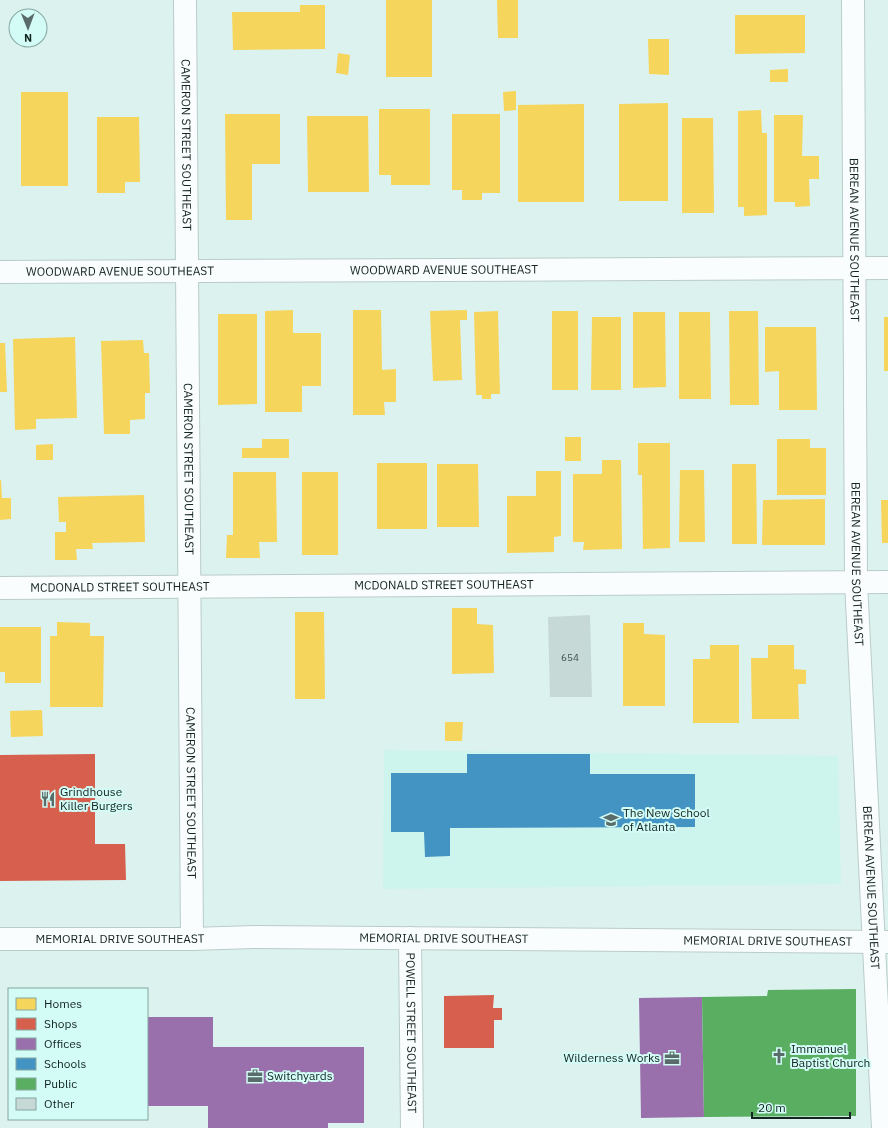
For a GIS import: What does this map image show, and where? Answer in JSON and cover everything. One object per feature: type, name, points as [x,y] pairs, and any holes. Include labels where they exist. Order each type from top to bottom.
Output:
[{"type":"street","name":"CAMERON STREET SOUTHEAST","points":[[185,0],[192,939]]},
{"type":"street","name":"BEREAN AVENUE SOUTHEAST","points":[[853,0],[856,582],[881,942],[883,1128]]},
{"type":"street","name":"WOODWARD AVENUE SOUTHEAST","points":[[0,272],[888,268]]},
{"type":"street","name":"MCDONALD STREET SOUTHEAST","points":[[0,588],[888,582]]},
{"type":"street","name":"MEMORIAL DRIVE SOUTHEAST","points":[[0,939],[192,939],[254,937],[881,942]]},
{"type":"street","name":"POWELL STREET SOUTHEAST","points":[[410,938],[412,1128]]},
{"type":"shaded area","name":"The New School of Atlanta","points":[[384,750],[838,756],[841,884],[383,889]]},
{"type":"building: Homes","points":[[386,0],[432,0],[432,77],[386,77]]},
{"type":"building: Homes","points":[[497,0],[518,0],[518,38],[498,38]]},
{"type":"building: Homes","points":[[300,5],[325,5],[325,49],[233,50],[232,12],[300,12]]},
{"type":"building: Homes","points":[[735,15],[805,15],[805,53],[735,54]]},
{"type":"building: Homes","points":[[648,39],[669,39],[669,75],[649,74]]},
{"type":"building: Homes","points":[[338,53],[350,55],[348,75],[336,73]]},
{"type":"building: Homes","points":[[788,69],[788,82],[770,82],[770,70]]},
{"type":"building: Homes","points":[[516,91],[516,110],[504,111],[503,92]]},
{"type":"building: Homes","points":[[21,92],[68,92],[68,186],[21,186]]},
{"type":"building: Homes","points":[[668,103],[668,201],[619,201],[619,104]]},
{"type":"building: Homes","points":[[584,104],[584,202],[518,202],[518,105]]},
{"type":"building: Homes","points":[[379,109],[430,109],[430,185],[391,185],[391,175],[379,175]]},
{"type":"building: Homes","points":[[761,110],[762,133],[767,133],[767,215],[744,216],[744,207],[738,207],[738,111]]},
{"type":"building: Homes","points":[[225,114],[280,114],[280,164],[252,164],[252,220],[226,220]]},
{"type":"building: Homes","points":[[452,114],[500,114],[500,193],[482,193],[482,200],[462,200],[462,190],[452,190]]},
{"type":"building: Homes","points":[[774,115],[803,115],[802,156],[819,156],[819,179],[809,179],[810,206],[795,207],[795,202],[774,202]]},
{"type":"building: Homes","points":[[307,116],[368,116],[369,192],[308,192]]},
{"type":"building: Homes","points":[[97,117],[139,117],[140,182],[125,182],[125,193],[97,193]]},
{"type":"building: Homes","points":[[682,118],[713,118],[714,213],[682,213]]},
{"type":"building: Homes","points":[[293,310],[293,333],[321,333],[321,386],[302,386],[302,412],[265,412],[265,311]]},
{"type":"building: Homes","points":[[353,310],[381,310],[382,370],[396,369],[396,402],[384,402],[385,415],[353,415]]},
{"type":"building: Homes","points":[[467,310],[467,320],[460,320],[462,380],[433,381],[430,311]]},
{"type":"building: Homes","points":[[498,311],[500,394],[491,394],[491,399],[482,399],[482,395],[476,395],[474,312]]},
{"type":"building: Homes","points":[[552,311],[578,311],[578,390],[552,390]]},
{"type":"building: Homes","points":[[729,311],[758,311],[759,405],[730,405]]},
{"type":"building: Homes","points":[[633,312],[665,312],[666,387],[633,388]]},
{"type":"building: Homes","points":[[679,312],[710,312],[711,399],[679,399]]},
{"type":"building: Homes","points":[[218,314],[257,314],[257,404],[218,405]]},
{"type":"building: Homes","points":[[592,317],[621,317],[621,390],[591,390]]},
{"type":"building: Homes","points":[[884,317],[888,317],[888,371],[884,371]]},
{"type":"building: Homes","points":[[765,327],[816,327],[817,410],[779,410],[779,371],[765,372]]},
{"type":"building: Homes","points":[[75,337],[77,418],[36,419],[36,429],[15,430],[13,339]]},
{"type":"building: Homes","points":[[143,340],[144,353],[149,353],[150,393],[145,393],[145,419],[130,420],[130,434],[104,434],[101,341]]},
{"type":"building: Homes","points":[[0,343],[5,343],[7,392],[0,392]]},
{"type":"building: Homes","points":[[565,437],[581,437],[581,461],[565,461]]},
{"type":"building: Homes","points":[[262,439],[289,439],[289,458],[242,458],[242,448],[262,448]]},
{"type":"building: Homes","points":[[777,439],[810,439],[810,448],[826,448],[826,495],[777,495]]},
{"type":"building: Homes","points":[[638,443],[670,443],[670,548],[643,549],[642,475],[638,475]]},
{"type":"building: Homes","points":[[53,444],[53,460],[36,460],[36,445]]},
{"type":"building: Homes","points":[[602,460],[621,460],[622,549],[583,550],[584,542],[573,542],[573,474],[602,474]]},
{"type":"building: Homes","points":[[377,463],[427,463],[427,529],[377,529]]},
{"type":"building: Homes","points":[[437,464],[478,464],[479,527],[437,527]]},
{"type":"building: Homes","points":[[732,464],[756,464],[757,544],[732,544]]},
{"type":"building: Homes","points":[[680,470],[704,470],[705,542],[679,542]]},
{"type":"building: Homes","points":[[536,471],[561,471],[561,536],[554,537],[554,552],[507,553],[507,496],[536,496]]},
{"type":"building: Homes","points":[[233,472],[276,472],[277,542],[259,542],[260,558],[226,558],[227,535],[233,535]]},
{"type":"building: Homes","points":[[302,472],[338,472],[338,555],[302,555]]},
{"type":"building: Homes","points":[[0,480],[2,498],[11,498],[11,519],[0,520]]},
{"type":"building: Homes","points":[[144,495],[145,542],[92,543],[93,549],[76,549],[77,560],[55,560],[55,532],[66,532],[66,522],[59,522],[58,497]]},
{"type":"building: Homes","points":[[825,499],[825,545],[762,545],[763,500]]},
{"type":"building: Homes","points":[[881,500],[888,500],[888,543],[882,543]]},
{"type":"building: Homes","points":[[452,608],[477,608],[477,624],[493,625],[494,673],[452,674]]},
{"type":"building: Homes","points":[[295,612],[324,612],[325,699],[295,699]]},
{"type":"building: Homes","points":[[57,622],[90,623],[90,636],[104,636],[103,707],[50,707],[50,636],[57,636]]},
{"type":"building: Homes","points":[[623,623],[644,623],[644,634],[665,635],[665,706],[623,706]]},
{"type":"building: Homes","points":[[0,627],[41,627],[41,683],[5,683],[5,672],[0,672]]},
{"type":"building: Homes","points":[[710,645],[739,645],[739,723],[693,723],[693,659],[710,659]]},
{"type":"building: Homes","points":[[768,645],[794,645],[794,669],[806,670],[806,684],[798,684],[799,719],[752,719],[751,658],[768,658]]},
{"type":"building: Homes","points":[[42,710],[43,736],[11,737],[10,711]]},
{"type":"building: Homes","points":[[445,722],[463,722],[462,741],[445,741]]},
{"type":"building: Shops","name":"Grindhouse Killer Burgers","points":[[95,754],[95,844],[125,844],[126,880],[0,881],[0,755]]},
{"type":"building: Shops","points":[[494,995],[493,1008],[502,1008],[502,1020],[494,1020],[494,1048],[444,1048],[444,996]]},
{"type":"building: Offices","name":"Wilderness Works","points":[[702,997],[704,1117],[641,1118],[639,998]]},
{"type":"building: Offices","name":"Switchyards","points":[[148,1017],[213,1017],[213,1047],[364,1047],[364,1123],[328,1123],[328,1128],[208,1128],[208,1106],[148,1106]]},
{"type":"building: Schools","points":[[467,754],[590,754],[590,774],[695,774],[695,827],[450,828],[450,856],[425,857],[424,832],[391,832],[391,773],[467,773]]},
{"type":"building: Public","name":"Immanuel Baptist Church","points":[[856,989],[856,1116],[704,1117],[702,997],[767,996],[768,990]]},
{"type":"building: Other","points":[[590,615],[592,697],[550,697],[548,617]]},
{"type":"place","name":"Grindhouse Killer Burgers","points":[[48,799]]},
{"type":"place","name":"The New School of Atlanta","points":[[611,820]]},
{"type":"place","name":"Immanuel Baptist Church","points":[[779,1056]]},
{"type":"place","name":"Wilderness Works","points":[[672,1058]]},
{"type":"place","name":"Switchyards","points":[[255,1076]]}]
